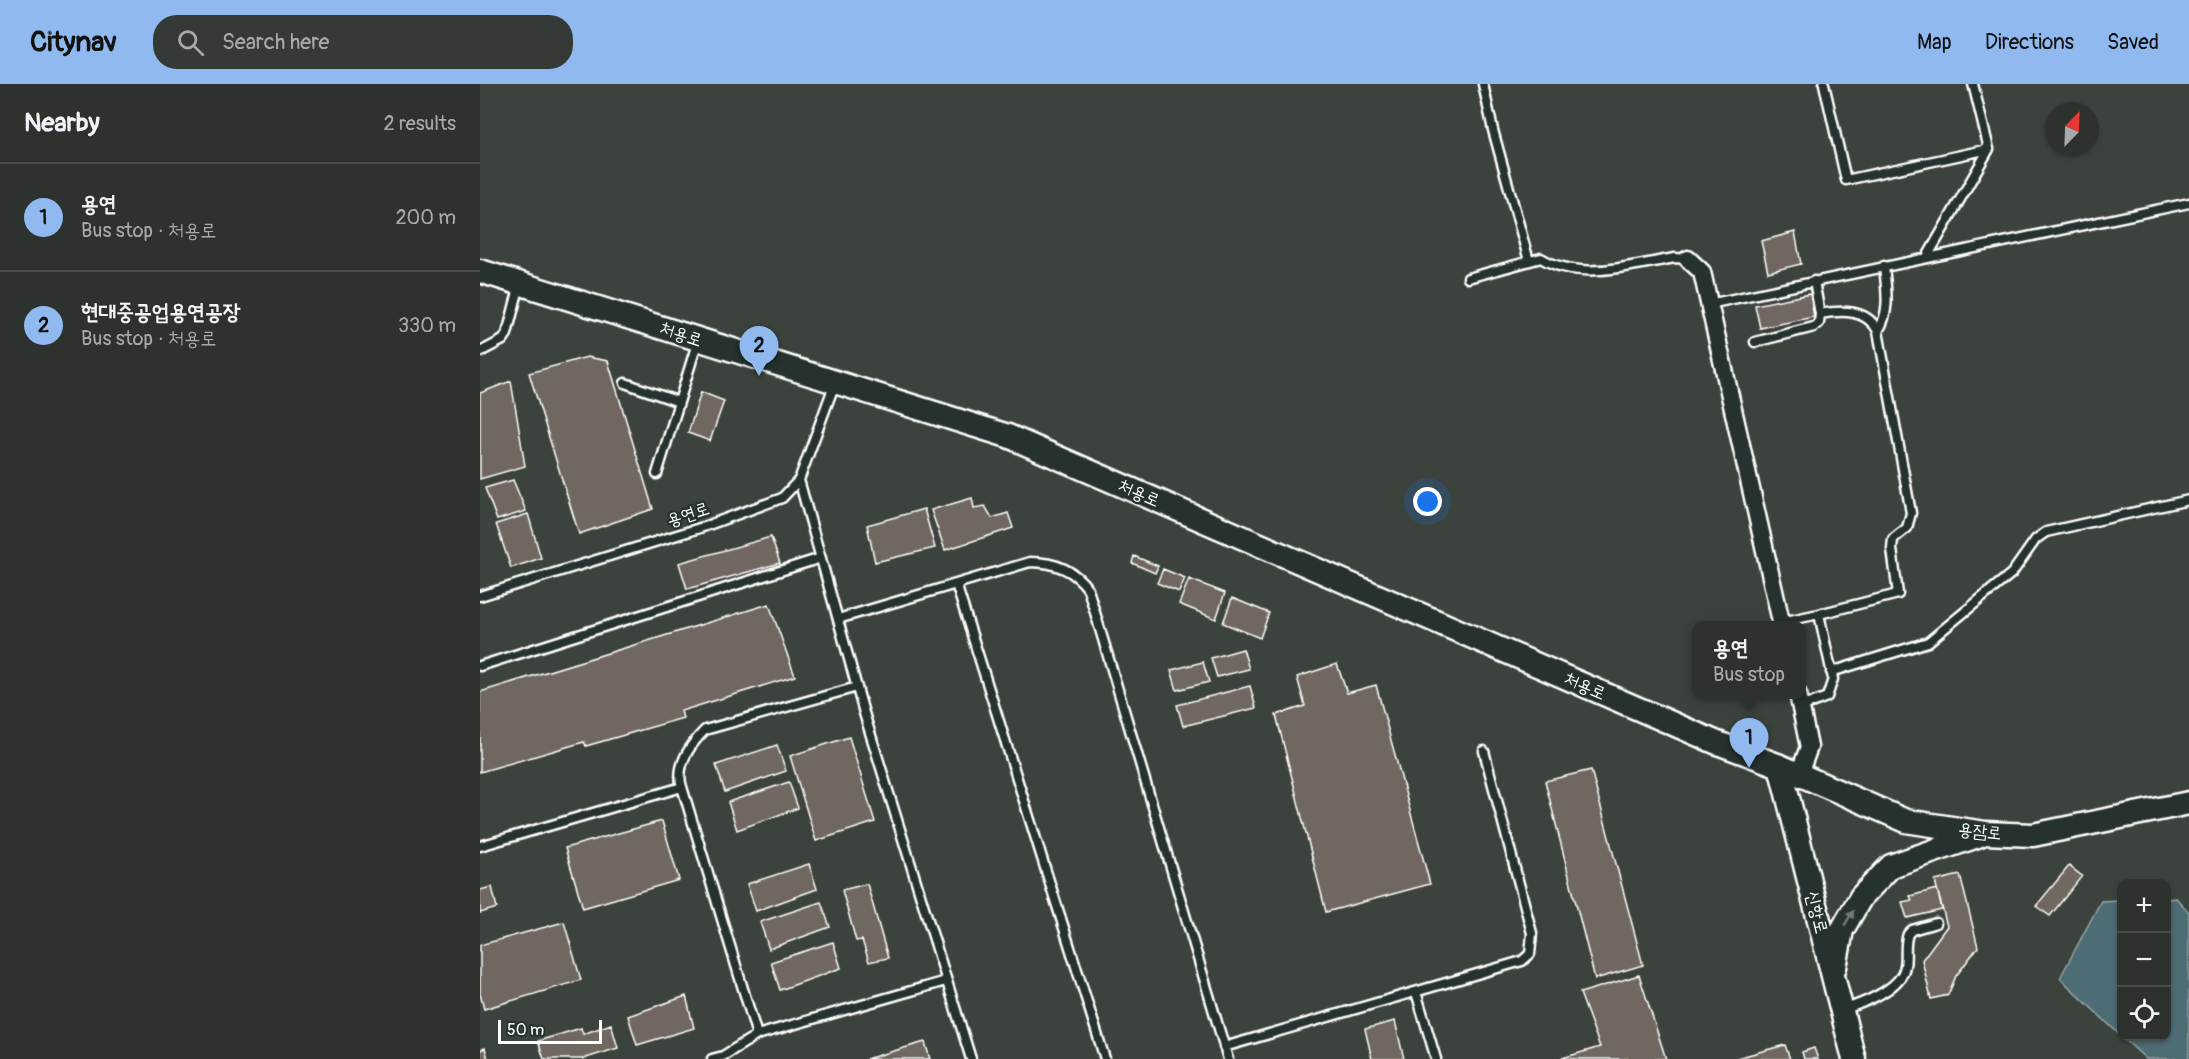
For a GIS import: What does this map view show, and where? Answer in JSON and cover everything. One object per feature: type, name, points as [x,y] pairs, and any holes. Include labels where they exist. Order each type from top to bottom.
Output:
[{"type":"street","points":[[1688,259],[1702,272],[1780,621]]},
{"type":"street","name":"처용로","points":[[480,271],[1008,436],[1704,738],[1790,770]]},
{"type":"street","points":[[1790,770],[1809,747],[1799,701]]},
{"type":"street","name":"용잠로","points":[[1790,770],[1905,821],[1985,833],[2033,835],[2189,803]]},
{"type":"street","name":"신항로","points":[[1790,770],[1851,1053]]},
{"type":"street","points":[[1833,974],[1842,930],[1862,897],[1891,866],[1985,833]]},
{"type":"lane","points":[[1484,84],[1493,130],[1528,261]]},
{"type":"lane","points":[[1824,84],[1846,180],[1989,149]]},
{"type":"lane","points":[[1927,256],[1989,149],[1974,84]]},
{"type":"lane","points":[[1709,304],[2189,202]]},
{"type":"lane","points":[[1468,279],[1541,258],[1552,265],[1573,269],[1600,270],[1675,258],[1688,259]]},
{"type":"lane","points":[[1878,331],[1884,323],[1887,306],[1884,266]]},
{"type":"lane","points":[[1755,342],[1814,327],[1819,323],[1820,314],[1814,281]]},
{"type":"lane","points":[[480,352],[502,340],[507,334],[520,283]]},
{"type":"lane","points":[[1792,621],[1898,594],[1892,549],[1893,540],[1907,528],[1911,513],[1878,331],[1874,323],[1844,309],[1820,314]]},
{"type":"lane","points":[[657,474],[698,339]]},
{"type":"lane","points":[[625,383],[679,402]]},
{"type":"lane","name":"용연로","points":[[480,596],[703,526],[782,498],[799,480],[835,383]]},
{"type":"lane","points":[[799,480],[857,687],[971,1059]]},
{"type":"lane","points":[[1831,672],[1928,642],[2012,573],[2036,540],[2046,532],[2189,500]]},
{"type":"lane","points":[[480,666],[821,558]]},
{"type":"lane","points":[[838,619],[1030,562],[1039,562],[1071,571],[1088,589],[1228,1059]]},
{"type":"lane","points":[[956,584],[1105,1059]]},
{"type":"lane","points":[[1799,701],[1827,697],[1833,679],[1819,614]]},
{"type":"lane","points":[[758,1035],[682,788],[680,780],[682,764],[692,743],[705,730],[857,687]]},
{"type":"lane","points":[[1224,1047],[1522,961],[1530,954],[1532,933],[1484,751]]},
{"type":"lane","points":[[480,846],[682,788]]},
{"type":"lane","points":[[1842,1010],[1868,1002],[1886,989],[1905,968],[1908,934],[1912,930],[1936,923]]},
{"type":"lane","points":[[712,1059],[723,1056],[758,1035],[946,981]]},
{"type":"lane","points":[[1416,992],[1436,1059]]},
{"type":"water","points":[[2176,898],[2189,912],[2189,1059],[2146,1059],[2126,1041],[2171,1041],[2171,899]]},
{"type":"water","points":[[2117,900],[2117,1032],[2060,978],[2101,901]]},
{"type":"building","points":[[1795,232],[1801,264],[1768,272],[1761,241]]},
{"type":"building","points":[[1810,294],[1814,317],[1760,328],[1755,305]]},
{"type":"building","points":[[587,357],[608,361],[653,509],[579,534],[529,373]]},
{"type":"building","points":[[511,381],[525,466],[480,479],[480,393]]},
{"type":"building","points":[[701,392],[724,401],[710,441],[688,433]]},
{"type":"building","points":[[513,480],[526,511],[497,520],[485,488]]},
{"type":"building","points":[[972,498],[974,508],[985,506],[992,518],[1008,513],[1013,528],[945,550],[931,510]]},
{"type":"building","points":[[924,509],[935,548],[875,562],[867,525]]},
{"type":"building","points":[[528,514],[541,558],[511,568],[496,524]]},
{"type":"building","points":[[771,537],[780,563],[687,589],[679,563]]},
{"type":"building","points":[[1134,556],[1158,566],[1155,573],[1132,563]]},
{"type":"building","points":[[1163,569],[1185,578],[1179,592],[1157,583]]},
{"type":"building","points":[[1189,579],[1225,593],[1216,619],[1179,604]]},
{"type":"building","points":[[1232,598],[1269,613],[1260,638],[1223,623]]},
{"type":"building","points":[[769,604],[795,676],[681,711],[683,718],[586,746],[584,742],[480,772],[480,692]]},
{"type":"building","points":[[1243,649],[1249,669],[1217,677],[1211,658]]},
{"type":"building","points":[[1203,662],[1209,682],[1177,690],[1171,670]]},
{"type":"building","points":[[1337,664],[1347,693],[1376,685],[1430,884],[1326,912],[1276,715],[1305,706],[1297,677]]},
{"type":"building","points":[[1250,686],[1256,708],[1183,726],[1177,705]]},
{"type":"building","points":[[849,737],[875,822],[816,841],[790,756]]},
{"type":"building","points":[[777,745],[786,771],[725,792],[716,765]]},
{"type":"building","points":[[1591,770],[1643,965],[1595,979],[1545,781]]},
{"type":"building","points":[[789,782],[798,808],[737,830],[728,802]]},
{"type":"building","points":[[662,821],[679,880],[583,908],[565,848]]},
{"type":"building","points":[[809,864],[817,889],[756,911],[747,884]]},
{"type":"building","points":[[2069,866],[2082,876],[2050,916],[2036,906]]},
{"type":"building","points":[[1960,875],[1978,947],[1956,976],[1948,995],[1931,999],[1922,960],[1947,926],[1935,881]]},
{"type":"building","points":[[867,884],[888,958],[869,962],[862,940],[856,941],[842,890]]},
{"type":"building","points":[[492,887],[497,908],[480,913],[480,890]]},
{"type":"building","points":[[1937,889],[1942,910],[1907,918],[1902,902],[1912,900],[1910,896]]},
{"type":"building","points":[[821,902],[830,927],[769,949],[760,922]]},
{"type":"building","points":[[564,922],[581,980],[484,1009],[480,994],[480,945]]},
{"type":"building","points":[[833,942],[841,968],[780,990],[771,962]]},
{"type":"building","points":[[1639,975],[1666,1059],[1559,1059],[1600,1047],[1580,993]]},
{"type":"building","points":[[686,996],[694,1028],[637,1045],[628,1016]]},
{"type":"building","points":[[1395,1021],[1404,1059],[1372,1059],[1365,1029]]},
{"type":"building","points":[[611,1024],[618,1048],[583,1059],[544,1059],[538,1041],[581,1028],[583,1034]]},
{"type":"building","points":[[925,1042],[930,1059],[866,1059]]},
{"type":"building","points":[[1785,1045],[1790,1059],[1733,1059]]},
{"type":"building","points":[[485,1048],[488,1059],[480,1059],[480,1050]]},
{"type":"building","points":[[1814,1048],[1818,1059],[1804,1059],[1802,1052]]},
{"type":"place","name":"현대중공업용연공장","points":[[759,376]]},
{"type":"place","name":"용연","points":[[1749,768]]}]
